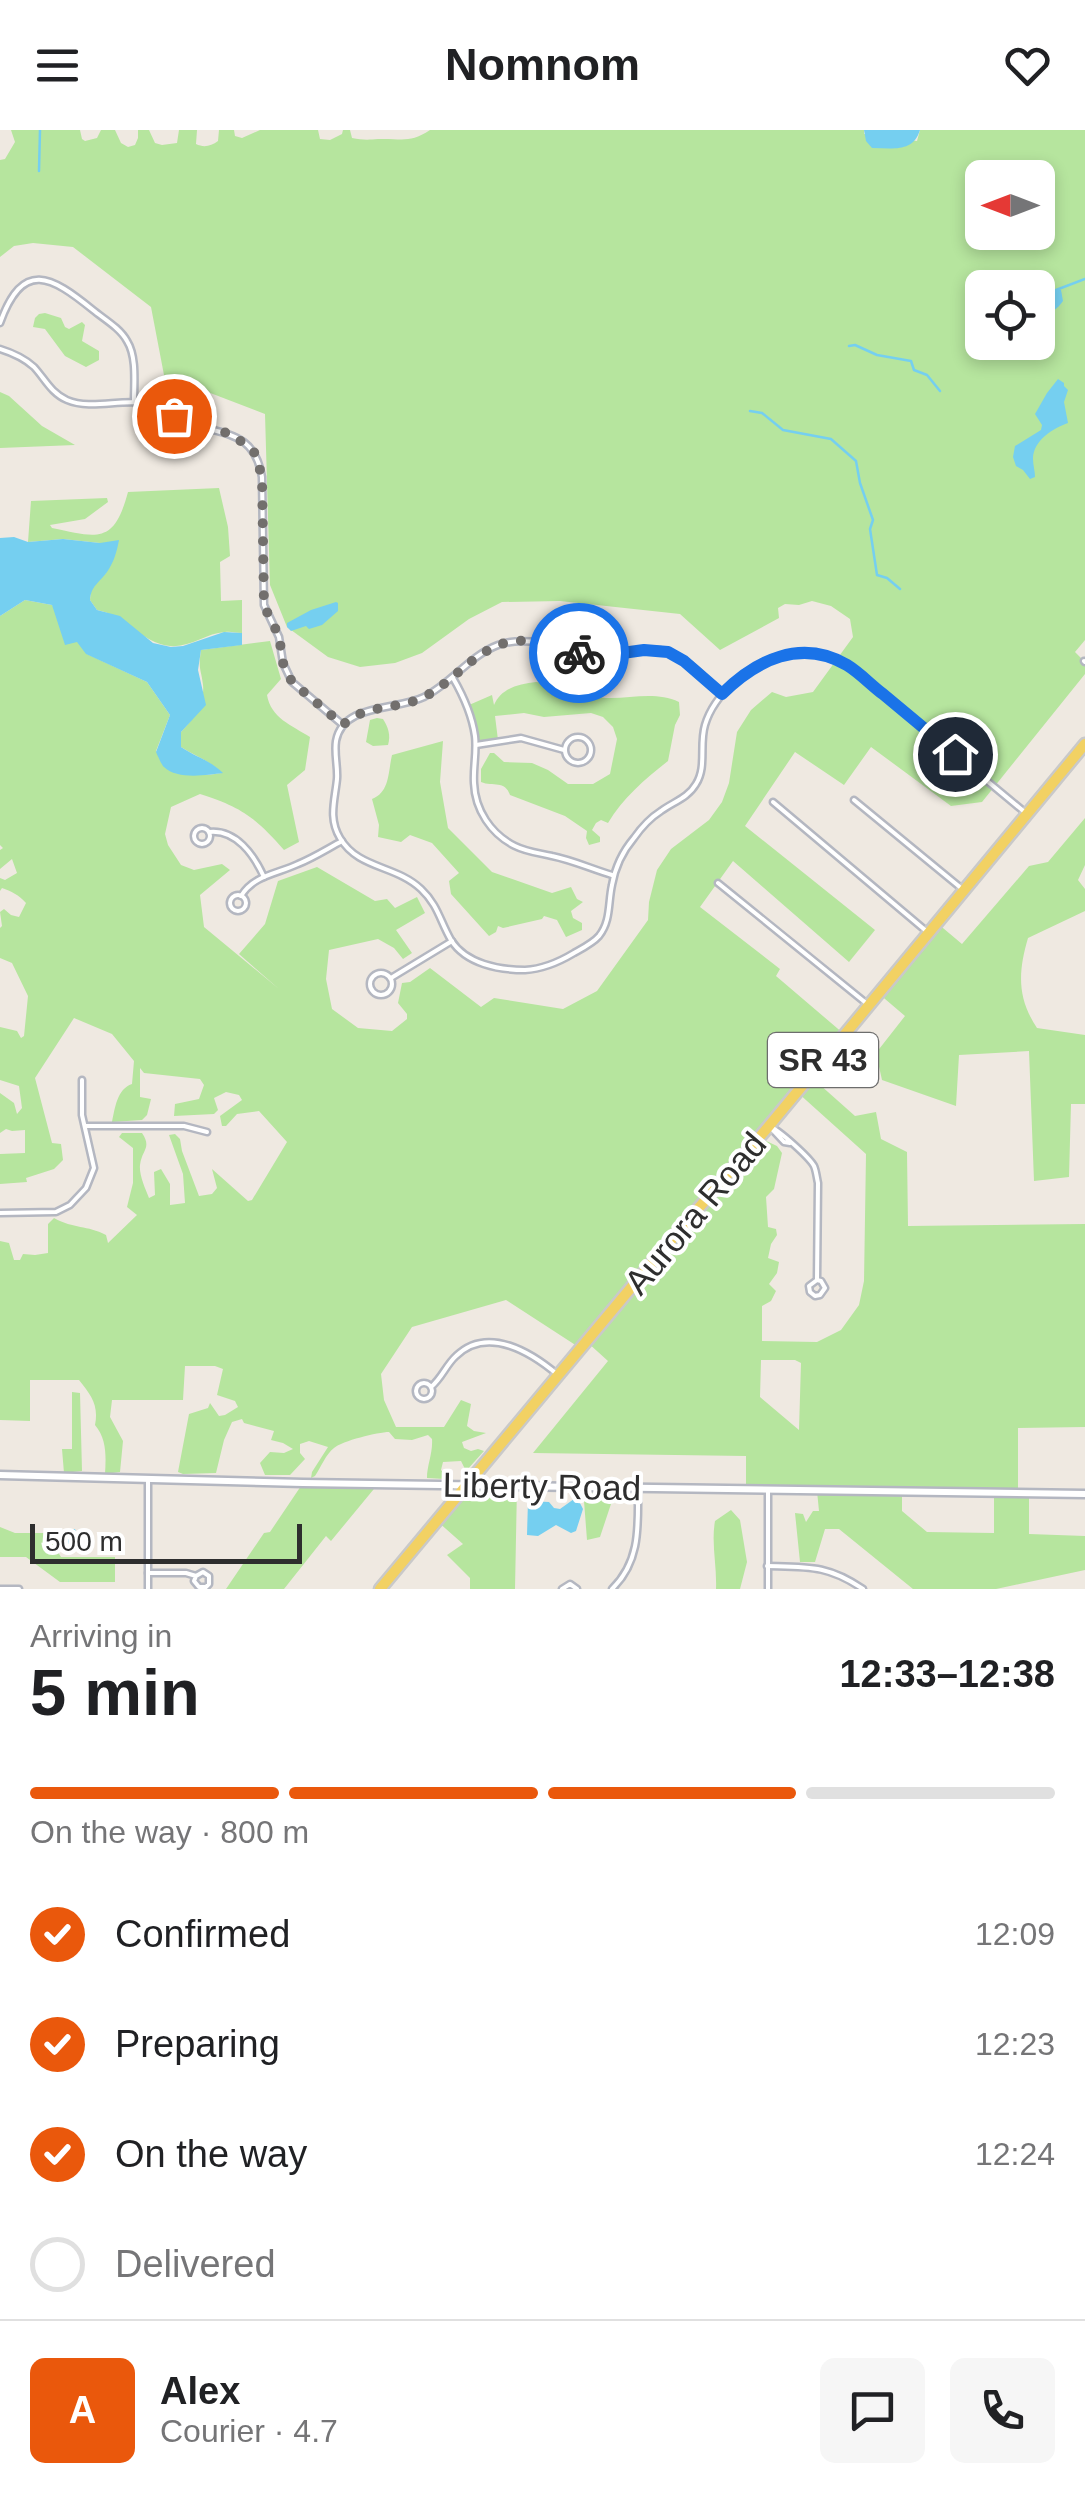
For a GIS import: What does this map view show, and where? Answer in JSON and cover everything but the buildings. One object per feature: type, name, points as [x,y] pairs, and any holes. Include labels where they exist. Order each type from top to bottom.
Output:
[{"type":"main road","name":"Aurora Road","points":[[380,1589],[1085,744]]},
{"type":"street","points":[[0,322],[11,296],[25,284],[46,280],[64,287],[128,341],[134,402]]},
{"type":"street","points":[[0,349],[29,363],[62,398],[83,404],[154,405],[194,425],[232,434],[254,452],[262,476],[264,606],[279,636],[283,663],[292,682],[343,725]]},
{"type":"street","points":[[722,694],[668,652],[590,655],[532,640],[508,642],[482,652],[437,690],[396,707],[364,712],[343,725],[336,745],[337,781],[332,809],[335,828],[342,842],[361,860],[394,871],[418,886],[437,909],[452,941],[468,958],[521,970],[552,964],[600,935],[608,918],[614,876],[624,853],[658,812],[689,793],[698,782],[706,723],[722,694],[752,668],[774,657],[800,653],[832,658],[852,668],[1027,814]]},
{"type":"street","points":[[453,678],[470,713],[476,746],[476,798],[494,831],[522,850],[558,857],[614,876]]},
{"type":"street","points":[[476,746],[521,738],[564,750],[570,760],[578,763],[586,760],[591,749],[578,736],[570,739],[564,750]]},
{"type":"street","points":[[854,800],[965,891]]},
{"type":"street","points":[[773,802],[929,933]]},
{"type":"street","points":[[209,832],[227,834],[242,844],[264,877]]},
{"type":"street","points":[[242,896],[250,885],[264,877],[342,842]]},
{"type":"street","points":[[718,884],[868,1005]]},
{"type":"street","points":[[390,978],[452,941]]},
{"type":"street","points":[[385,973],[390,978],[388,992],[382,995],[372,990],[370,983],[375,974],[385,973]]},
{"type":"street","points":[[0,1213],[49,1214],[63,1210],[86,1188],[94,1168],[84,1126],[82,1080]]},
{"type":"street","points":[[84,1126],[184,1126],[206,1132]]},
{"type":"street","points":[[769,1126],[814,1166],[818,1183],[817,1280]]},
{"type":"street","points":[[431,1387],[461,1351],[486,1343],[526,1351],[558,1375]]},
{"type":"street","name":"Liberty Road","points":[[0,1476],[1085,1494]]},
{"type":"street","points":[[148,1479],[148,1589]]},
{"type":"street","points":[[612,1589],[624,1575],[636,1549],[638,1488]]},
{"type":"street","points":[[768,1490],[768,1589]]},
{"type":"street","points":[[766,1566],[825,1569],[863,1589]]},
{"type":"street","points":[[148,1573],[196,1576]]},
{"type":"street","points":[[562,1589],[570,1584],[577,1589]]},
{"type":"street","points":[[0,1589],[18,1589]]},
{"type":"green space","points":[[11,130],[80,130],[85,141],[97,138],[101,130],[115,130],[121,143],[128,147],[135,145],[138,130],[149,130],[155,143],[162,145],[177,143],[179,130],[197,130],[196,144],[205,146],[218,141],[219,130],[234,130],[235,136],[242,138],[260,130],[318,130],[320,139],[330,140],[343,130],[350,130],[352,138],[368,140],[410,139],[430,130],[864,130],[864,134],[917,141],[920,130],[1085,130],[1085,640],[1075,652],[1085,662],[1085,674],[982,802],[951,806],[871,747],[844,785],[795,752],[745,826],[875,930],[849,962],[733,861],[700,907],[780,969],[776,976],[844,1034],[810,1076],[855,1116],[876,1112],[881,1139],[907,1152],[908,1226],[1085,1224],[1085,1427],[1018,1428],[1018,1493],[1029,1493],[1029,1534],[1085,1536],[1085,1570],[996,1589],[913,1589],[839,1529],[825,1529],[815,1562],[800,1562],[795,1513],[803,1514],[806,1522],[813,1511],[819,1511],[817,1491],[746,1489],[746,1456],[533,1453],[608,1361],[587,1342],[580,1348],[506,1300],[412,1327],[381,1374],[384,1400],[396,1427],[444,1427],[461,1400],[471,1404],[467,1426],[486,1433],[462,1442],[471,1451],[484,1451],[466,1471],[461,1461],[443,1462],[444,1479],[427,1478],[432,1444],[428,1435],[412,1440],[395,1439],[389,1432],[338,1445],[311,1478],[328,1447],[309,1441],[300,1444],[305,1459],[290,1475],[265,1475],[260,1463],[270,1452],[293,1449],[271,1440],[274,1431],[244,1423],[242,1419],[232,1422],[216,1473],[178,1472],[189,1414],[208,1408],[210,1403],[219,1416],[238,1407],[235,1401],[217,1395],[223,1369],[215,1366],[185,1366],[183,1400],[112,1400],[110,1417],[123,1441],[120,1472],[105,1474],[105,1448],[95,1425],[95,1406],[79,1380],[30,1380],[30,1421],[0,1420],[0,1241],[9,1243],[14,1260],[20,1260],[23,1254],[48,1253],[48,1224],[54,1218],[106,1235],[108,1243],[137,1215],[127,1207],[133,1183],[133,1148],[119,1137],[122,1133],[142,1133],[146,1145],[140,1169],[149,1198],[155,1195],[154,1172],[161,1169],[170,1184],[170,1205],[185,1203],[183,1174],[169,1135],[180,1139],[199,1196],[212,1194],[217,1188],[212,1169],[248,1201],[287,1142],[259,1111],[237,1114],[222,1126],[220,1116],[242,1100],[239,1095],[226,1092],[214,1098],[218,1110],[214,1114],[174,1116],[175,1104],[199,1099],[204,1085],[200,1079],[144,1073],[140,1068],[140,1097],[151,1099],[147,1115],[142,1120],[112,1122],[120,1095],[132,1084],[134,1061],[112,1034],[74,1018],[35,1078],[52,1143],[61,1144],[63,1160],[54,1169],[26,1178],[27,1182],[0,1184],[0,1154],[25,1153],[25,1130],[6,1129],[0,1133],[0,1093],[14,1103],[17,1114],[22,1108],[19,1086],[0,1080],[0,1027],[24,1036],[28,996],[12,963],[0,958],[0,912],[4,909],[19,917],[26,903],[9,890],[0,891],[0,878],[5,880],[17,873],[12,859],[0,869],[0,616],[25,600],[52,605],[87,654],[147,682],[170,715],[156,751],[175,773],[222,773],[181,747],[181,732],[202,698],[201,650],[270,641],[281,679],[267,695],[269,703],[283,720],[310,737],[305,770],[287,785],[299,842],[284,850],[247,814],[200,794],[171,807],[165,834],[168,845],[181,865],[194,870],[222,864],[230,870],[200,895],[204,927],[279,989],[239,954],[265,924],[278,881],[317,867],[375,901],[387,899],[395,908],[417,897],[425,913],[396,930],[412,953],[403,959],[378,939],[329,950],[326,979],[332,1009],[358,1028],[392,1031],[407,1019],[398,1003],[402,983],[430,968],[481,1007],[494,998],[563,1009],[597,991],[648,920],[657,870],[671,849],[709,820],[722,802],[737,732],[751,710],[772,692],[786,697],[813,692],[853,637],[850,619],[831,606],[812,601],[785,604],[778,608],[779,618],[720,650],[680,614],[560,601],[502,602],[469,619],[422,653],[395,663],[360,667],[328,657],[287,627],[270,585],[265,414],[179,381],[169,400],[153,396],[164,375],[151,307],[73,247],[33,243],[14,246],[0,257],[0,160],[5,159],[15,142]],"holes":[[[797,1092],[866,1154],[864,1281],[859,1305],[841,1330],[817,1342],[762,1341],[762,1306],[771,1301],[776,1291],[769,1284],[779,1262],[768,1258],[777,1235],[776,1229],[768,1227],[766,1197],[774,1189],[782,1153],[762,1139]],[[761,1360],[801,1363],[799,1430],[760,1397]],[[902,1492],[994,1493],[994,1533],[927,1532],[902,1511]]]},
{"type":"green space","points":[[45,313],[61,318],[69,329],[82,322],[82,341],[99,351],[99,360],[86,367],[65,356],[45,329],[33,327],[35,318]]},
{"type":"green space","points":[[0,392],[42,426],[75,445],[0,448]]},
{"type":"green space","points":[[219,488],[230,556],[220,562],[221,601],[242,600],[242,633],[218,633],[177,646],[150,640],[116,617],[97,610],[90,600],[91,588],[106,573],[100,543],[63,539],[28,542],[31,501],[107,498],[108,502],[85,519],[50,525],[93,535],[110,529],[117,521],[128,492]]},
{"type":"green space","points":[[536,682],[562,691],[586,690],[603,698],[652,696],[679,702],[680,715],[668,761],[635,789],[608,823],[596,823],[592,830],[600,842],[589,845],[587,831],[565,816],[510,795],[502,786],[481,782],[481,769],[490,753],[504,762],[532,763],[568,784],[593,784],[610,774],[617,739],[613,727],[603,717],[591,713],[495,716],[498,740],[477,739],[469,705],[492,695],[494,705],[506,691]]},
{"type":"green space","points":[[383,719],[388,728],[388,745],[373,746],[366,742],[370,720]]},
{"type":"green space","points":[[443,741],[440,782],[448,828],[492,872],[552,893],[571,887],[583,902],[571,911],[573,918],[582,923],[582,930],[566,937],[557,920],[544,916],[503,928],[498,926],[489,936],[451,894],[449,881],[459,873],[432,843],[410,835],[401,842],[378,837],[372,799],[385,786],[392,755]]},
{"type":"green space","points":[[1085,818],[1085,865],[1078,880],[1085,889],[1085,911],[1028,938],[1022,962],[1023,995],[1037,1028],[1085,1035],[1085,1104],[1071,1104],[1069,1177],[1034,1181],[1029,1051],[959,1055],[956,1106],[882,1080],[876,1053],[905,1016],[878,993],[937,923],[962,944],[1029,866],[1048,862]]},
{"type":"green space","points":[[72,1392],[80,1393],[82,1471],[64,1473],[62,1449],[72,1449]]},
{"type":"green space","points":[[303,1483],[378,1484],[331,1541],[326,1536],[284,1589],[226,1589],[264,1533],[270,1532]]},
{"type":"green space","points":[[467,1485],[517,1486],[515,1589],[470,1589],[470,1578],[447,1555],[463,1544],[437,1521]]},
{"type":"green space","points":[[594,1492],[626,1493],[625,1499],[611,1504],[600,1537],[587,1540],[584,1501]]},
{"type":"green space","points":[[731,1510],[740,1520],[747,1562],[740,1589],[716,1589],[715,1521]]},
{"type":"green space","points":[[0,1527],[15,1533],[46,1533],[61,1557],[115,1557],[115,1582],[60,1582],[26,1557],[0,1557]]},
{"type":"water","points":[[864,130],[920,130],[907,146],[872,148]]},
{"type":"water","points":[[1055,290],[1061,290],[1063,301],[1055,309]]},
{"type":"water","points":[[1058,379],[1068,390],[1064,402],[1068,423],[1036,446],[1035,477],[1030,479],[1016,466],[1015,446],[1041,430],[1035,414]]},
{"type":"water","points":[[0,538],[28,542],[119,540],[112,564],[90,600],[97,610],[120,616],[153,643],[183,646],[224,632],[242,633],[242,645],[201,650],[198,670],[206,705],[181,732],[181,747],[223,773],[184,775],[163,766],[156,752],[170,715],[147,682],[86,654],[77,642],[65,645],[52,605],[25,600],[0,616]]},
{"type":"water","points":[[336,602],[338,611],[322,625],[291,631],[287,627],[287,623],[311,610]]},
{"type":"water","points":[[574,1499],[583,1509],[576,1531],[571,1533],[556,1525],[538,1536],[527,1535],[528,1501],[549,1502],[560,1509]]},
{"type":"water","points":[[75,1529],[81,1547],[71,1554],[60,1550],[62,1530]]},
{"type":"waterway","points":[[39,171],[40,130]]},
{"type":"waterway","points":[[1056,290],[1085,279]]},
{"type":"waterway","points":[[849,346],[911,361],[914,370],[927,375],[940,391]]},
{"type":"waterway","points":[[750,411],[762,413],[783,430],[831,439],[856,461],[873,520],[870,529],[877,575],[900,589]]},
{"type":"way so far","points":[[174,416],[232,434],[254,452],[262,476],[264,606],[279,636],[283,663],[292,682],[343,725],[364,712],[427,696],[482,652],[502,644],[538,641],[579,653]]},
{"type":"route","points":[[579,653],[668,652],[722,694],[752,668],[774,657],[800,653],[825,656],[852,668],[955,754]]}]
